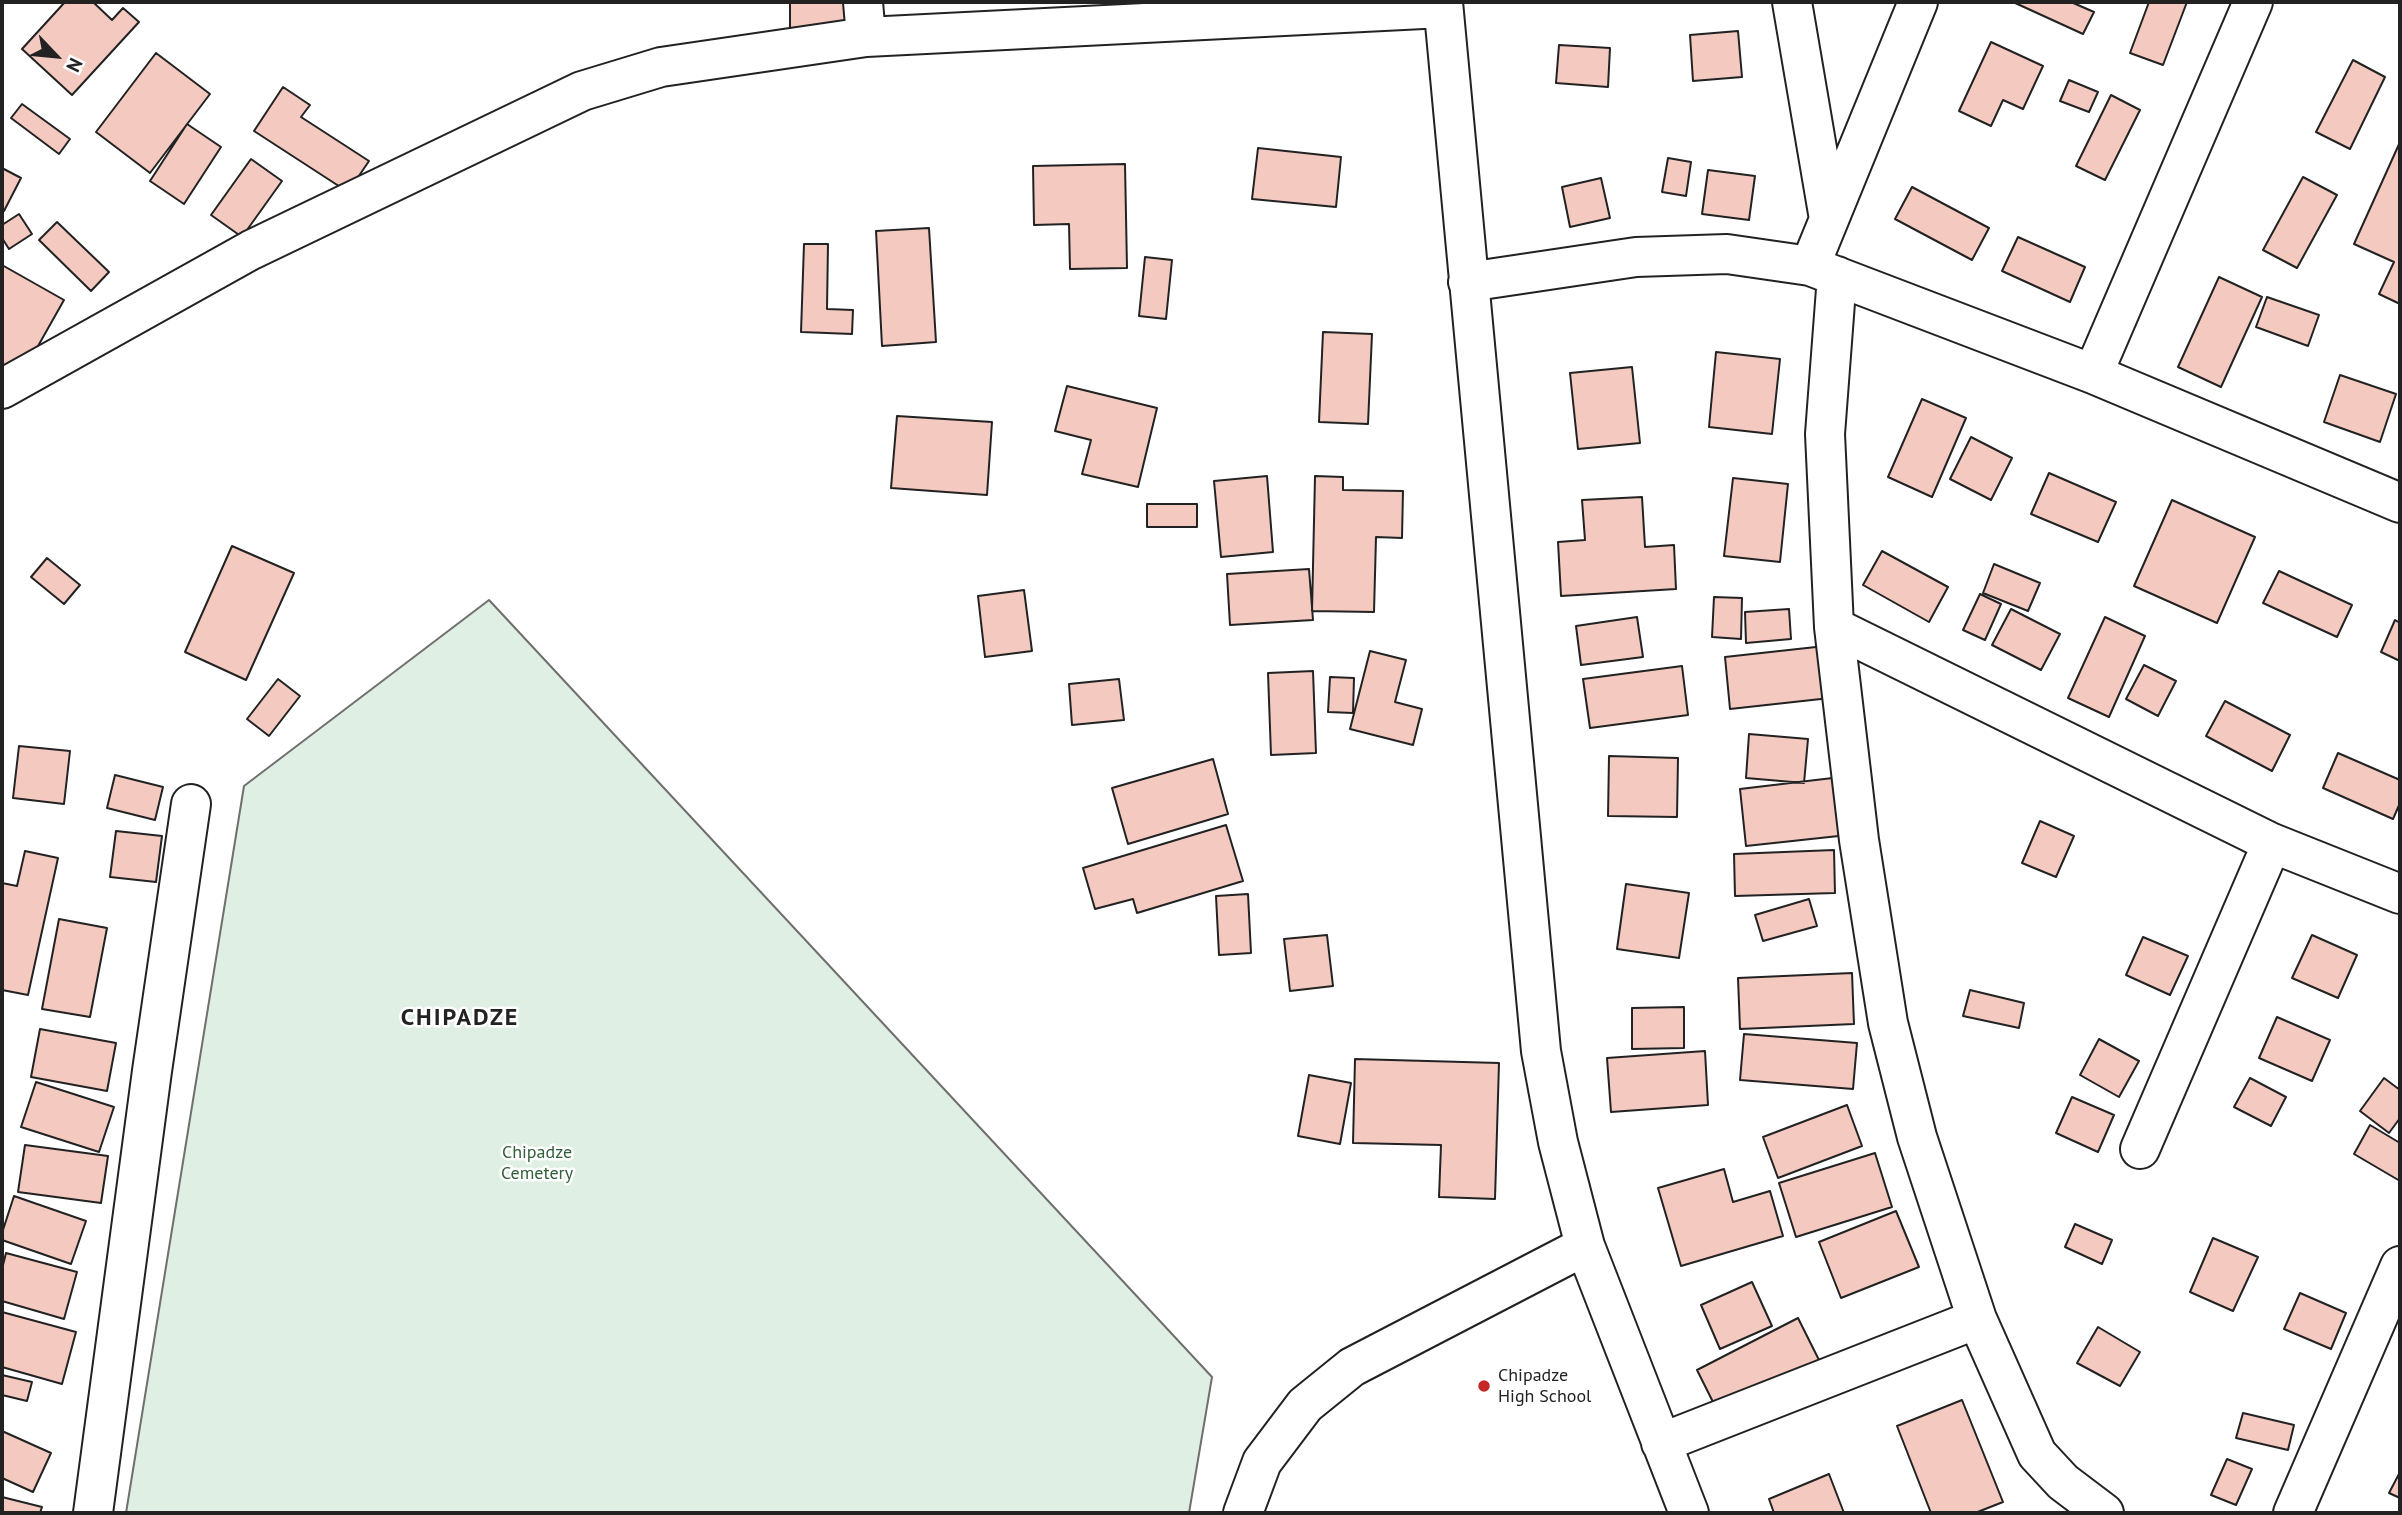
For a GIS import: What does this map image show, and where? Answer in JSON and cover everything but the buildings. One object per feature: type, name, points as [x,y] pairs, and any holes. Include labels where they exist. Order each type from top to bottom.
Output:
[{"type":"street","points":[[1792,2],[1829,219]]},
{"type":"street","points":[[1917,2],[1829,219],[1823,271],[1825,434],[1834,627],[1859,840],[1888,1023],[1917,1137],[1977,1319],[2037,1454],[2063,1482],[2104,1513]]},
{"type":"street","points":[[2094,374],[2253,2]]},
{"type":"street","points":[[2,389],[251,250],[582,91],[661,67],[864,19],[1443,5],[1541,1051],[1558,1142],[1585,1246],[1689,1513]]},
{"type":"street","points":[[1468,282],[1636,257],[1727,254],[1823,271],[2094,374],[2399,499]]},
{"type":"street","points":[[1834,627],[2272,843],[2400,894]]},
{"type":"street","points":[[93,1513],[191,804]]},
{"type":"street","points":[[2140,1149],[2272,843]]},
{"type":"street","points":[[1243,1513],[1262,1462],[1306,1405],[1352,1367],[1585,1246]]},
{"type":"street","points":[[2293,1513],[2400,1266]]},
{"type":"street","points":[[1661,1443],[1977,1319]]},
{"type":"green space","name":"Chipadze Cemetery","points":[[489,600],[1212,1377],[1189,1513],[126,1513],[244,786]]},
{"type":"place","name":"Chipadze High School","points":[[1484,1386]]},
{"type":"district","name":"CHIPADZE","points":[[460,1018]]}]
